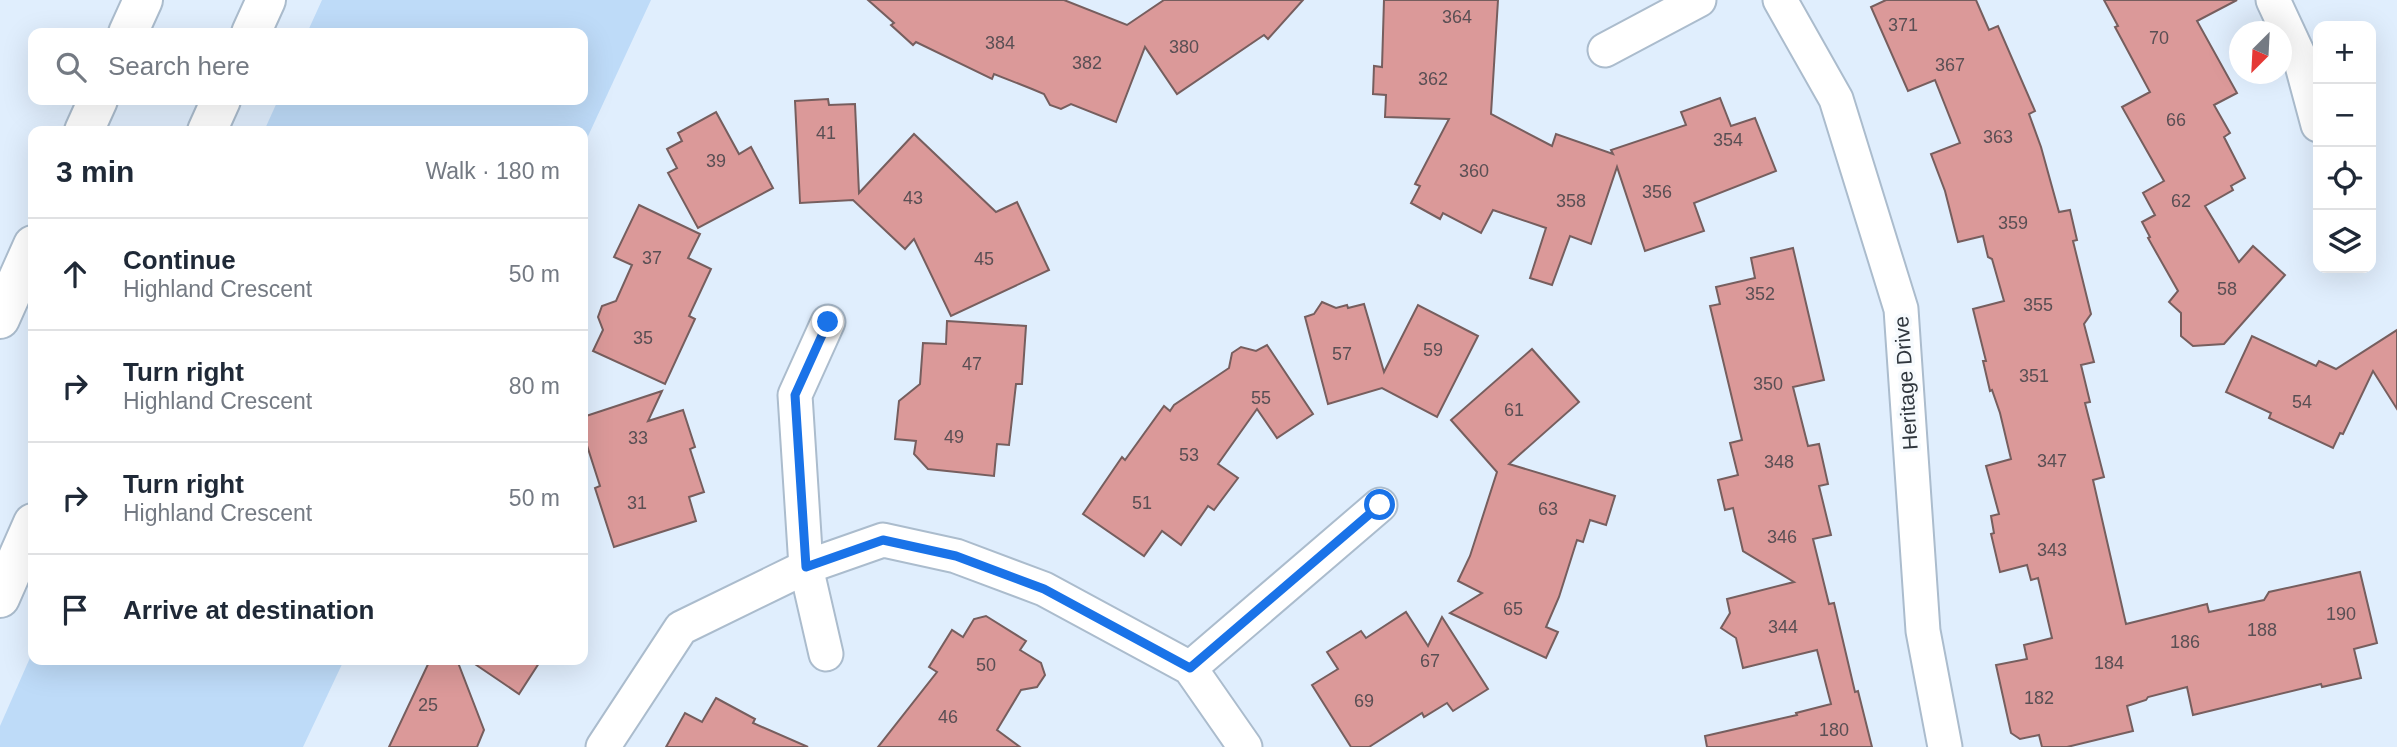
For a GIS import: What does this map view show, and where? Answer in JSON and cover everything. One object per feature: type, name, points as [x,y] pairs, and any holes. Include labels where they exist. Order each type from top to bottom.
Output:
[{"type":"main road","points":[[130,28],[143,0]]},
{"type":"main road","points":[[253,28],[266,0]]},
{"type":"main road","points":[[86,126],[96,105]]},
{"type":"main road","points":[[210,126],[220,105]]},
{"type":"main road","points":[[0,319],[28,256]]},
{"type":"main road","points":[[0,598],[28,534]]},
{"type":"street","points":[[1605,50],[1699,0]]},
{"type":"street","name":"Heritage Drive","points":[[1780,0],[1836,99],[1901,309],[1923,631],[1945,747]]},
{"type":"street","points":[[2273,0],[2300,58],[2313,106]]},
{"type":"street","points":[[827,654],[806,567],[795,395],[828,322]]},
{"type":"street","points":[[1190,668],[1380,505]]},
{"type":"street","points":[[603,747],[681,628],[806,567],[883,540],[956,556],[1044,589],[1190,668],[1245,747]]},
{"type":"shaded area","points":[[322,0],[651,0],[588,136],[588,126],[266,126],[276,105],[588,105],[588,28],[309,28]]},
{"type":"shaded area","points":[[28,662],[28,665],[342,665],[303,747],[0,747],[0,726]]},
{"type":"building","points":[[868,0],[1064,0],[1127,25],[1164,0],[1303,0],[1268,39],[1264,35],[1177,94],[1145,47],[1116,122],[1071,104],[1061,109],[1050,105],[1044,94],[994,74],[992,79],[916,42],[913,45],[891,25],[894,23]]},
{"type":"building","points":[[1384,0],[1498,0],[1491,114],[1552,146],[1556,134],[1613,154],[1611,150],[1686,125],[1681,112],[1720,98],[1731,126],[1755,118],[1776,171],[1694,203],[1704,231],[1645,251],[1617,167],[1591,244],[1570,236],[1552,285],[1530,278],[1546,228],[1493,210],[1481,233],[1443,213],[1440,219],[1411,203],[1420,186],[1415,184],[1449,119],[1385,117],[1386,95],[1373,94],[1374,66],[1382,67]]},
{"type":"building","points":[[1886,0],[1976,0],[1989,30],[1998,26],[2035,111],[2029,114],[2059,212],[2070,210],[2077,240],[2073,241],[2091,314],[2084,324],[2094,362],[2081,365],[2090,402],[2085,403],[2104,477],[2093,480],[2126,624],[2207,604],[2209,612],[2264,600],[2269,592],[2360,572],[2377,643],[2354,649],[2361,678],[2322,687],[2321,684],[2193,715],[2187,687],[2148,697],[2127,706],[2133,731],[2067,747],[2042,747],[2039,735],[2020,739],[2011,733],[1996,665],[2027,659],[2024,645],[2052,638],[2038,578],[2031,580],[2027,565],[2000,572],[1991,534],[1994,533],[1991,516],[1999,514],[1986,466],[2011,459],[2000,413],[1992,390],[1990,391],[1983,361],[1986,361],[1973,309],[2004,301],[1983,236],[1958,242],[1945,191],[1931,154],[1960,143],[1935,80],[1908,91],[1871,7]]},
{"type":"building","points":[[2104,0],[2237,0],[2197,21],[2229,79],[2229,84],[2232,84],[2237,93],[2214,105],[2230,133],[2224,137],[2245,178],[2231,186],[2233,190],[2205,206],[2239,262],[2253,246],[2285,275],[2224,344],[2193,346],[2181,336],[2181,313],[2169,302],[2178,291],[2142,222],[2155,215],[2143,193],[2164,181],[2122,107],[2150,92],[2115,27],[2118,26]]},
{"type":"building","points":[[828,99],[829,105],[855,104],[859,193],[914,134],[996,212],[1017,202],[1049,270],[951,316],[914,239],[905,249],[853,200],[800,203],[795,101]]},
{"type":"building","points":[[716,112],[739,154],[751,147],[773,188],[698,228],[668,173],[677,168],[667,149],[682,141],[678,133]]},
{"type":"building","points":[[639,205],[700,234],[688,258],[711,269],[689,316],[695,319],[665,384],[593,351],[603,330],[598,317],[602,306],[616,301],[632,265],[614,257]]},
{"type":"building","points":[[1793,248],[1824,380],[1793,387],[1808,446],[1819,444],[1828,484],[1819,486],[1831,535],[1813,539],[1829,604],[1834,603],[1855,692],[1858,691],[1872,747],[1707,747],[1705,736],[1797,715],[1796,713],[1831,704],[1817,650],[1743,668],[1736,638],[1721,628],[1730,613],[1727,599],[1794,582],[1743,551],[1733,508],[1725,510],[1718,480],[1738,475],[1730,443],[1742,440],[1710,306],[1720,304],[1716,287],[1755,278],[1751,258]]},
{"type":"building","points":[[1322,302],[1336,308],[1364,304],[1384,372],[1418,305],[1478,336],[1437,417],[1382,388],[1328,404],[1305,317],[1314,314]]},
{"type":"building","points":[[947,321],[1026,326],[1022,384],[1016,384],[1009,445],[997,444],[994,476],[928,469],[914,454],[916,441],[895,439],[899,401],[920,384],[923,343],[946,344]]},
{"type":"building","points":[[2397,330],[2397,409],[2373,371],[2343,434],[2340,433],[2333,448],[2269,418],[2271,413],[2226,392],[2252,336],[2316,366],[2319,361],[2336,369]]},
{"type":"building","points":[[1267,345],[1313,414],[1277,438],[1257,409],[1218,464],[1238,478],[1214,510],[1208,506],[1181,545],[1162,531],[1144,556],[1083,514],[1122,457],[1125,460],[1164,406],[1170,411],[1174,405],[1229,368],[1232,353],[1241,347],[1256,351]]},
{"type":"building","points":[[1532,349],[1579,402],[1509,464],[1615,496],[1606,525],[1590,520],[1583,542],[1577,540],[1559,597],[1546,627],[1558,632],[1546,658],[1450,613],[1482,593],[1458,581],[1470,556],[1497,472],[1451,420]]},
{"type":"building","points":[[662,391],[648,421],[683,410],[695,447],[690,449],[704,492],[689,497],[696,521],[614,547],[595,488],[600,486],[588,449],[588,415]]},
{"type":"building","points":[[1406,612],[1428,646],[1442,617],[1488,689],[1453,711],[1447,703],[1424,717],[1422,713],[1369,747],[1351,747],[1312,685],[1338,669],[1327,652],[1361,631],[1366,638]]},
{"type":"building","points":[[986,616],[1026,641],[1020,650],[1041,663],[1045,675],[1037,687],[1021,690],[997,730],[1020,747],[878,747],[937,672],[929,667],[952,630],[963,637],[974,619]]},
{"type":"building","points":[[428,665],[459,665],[484,730],[477,747],[389,747]]},
{"type":"building","points":[[476,665],[538,665],[519,694]]},
{"type":"building","points":[[716,698],[755,719],[753,723],[808,747],[666,747],[685,713],[702,722]]},
{"type":"route","points":[[828,322],[795,395],[806,567],[883,540],[956,556],[1044,589],[1190,668],[1380,505]]}]
